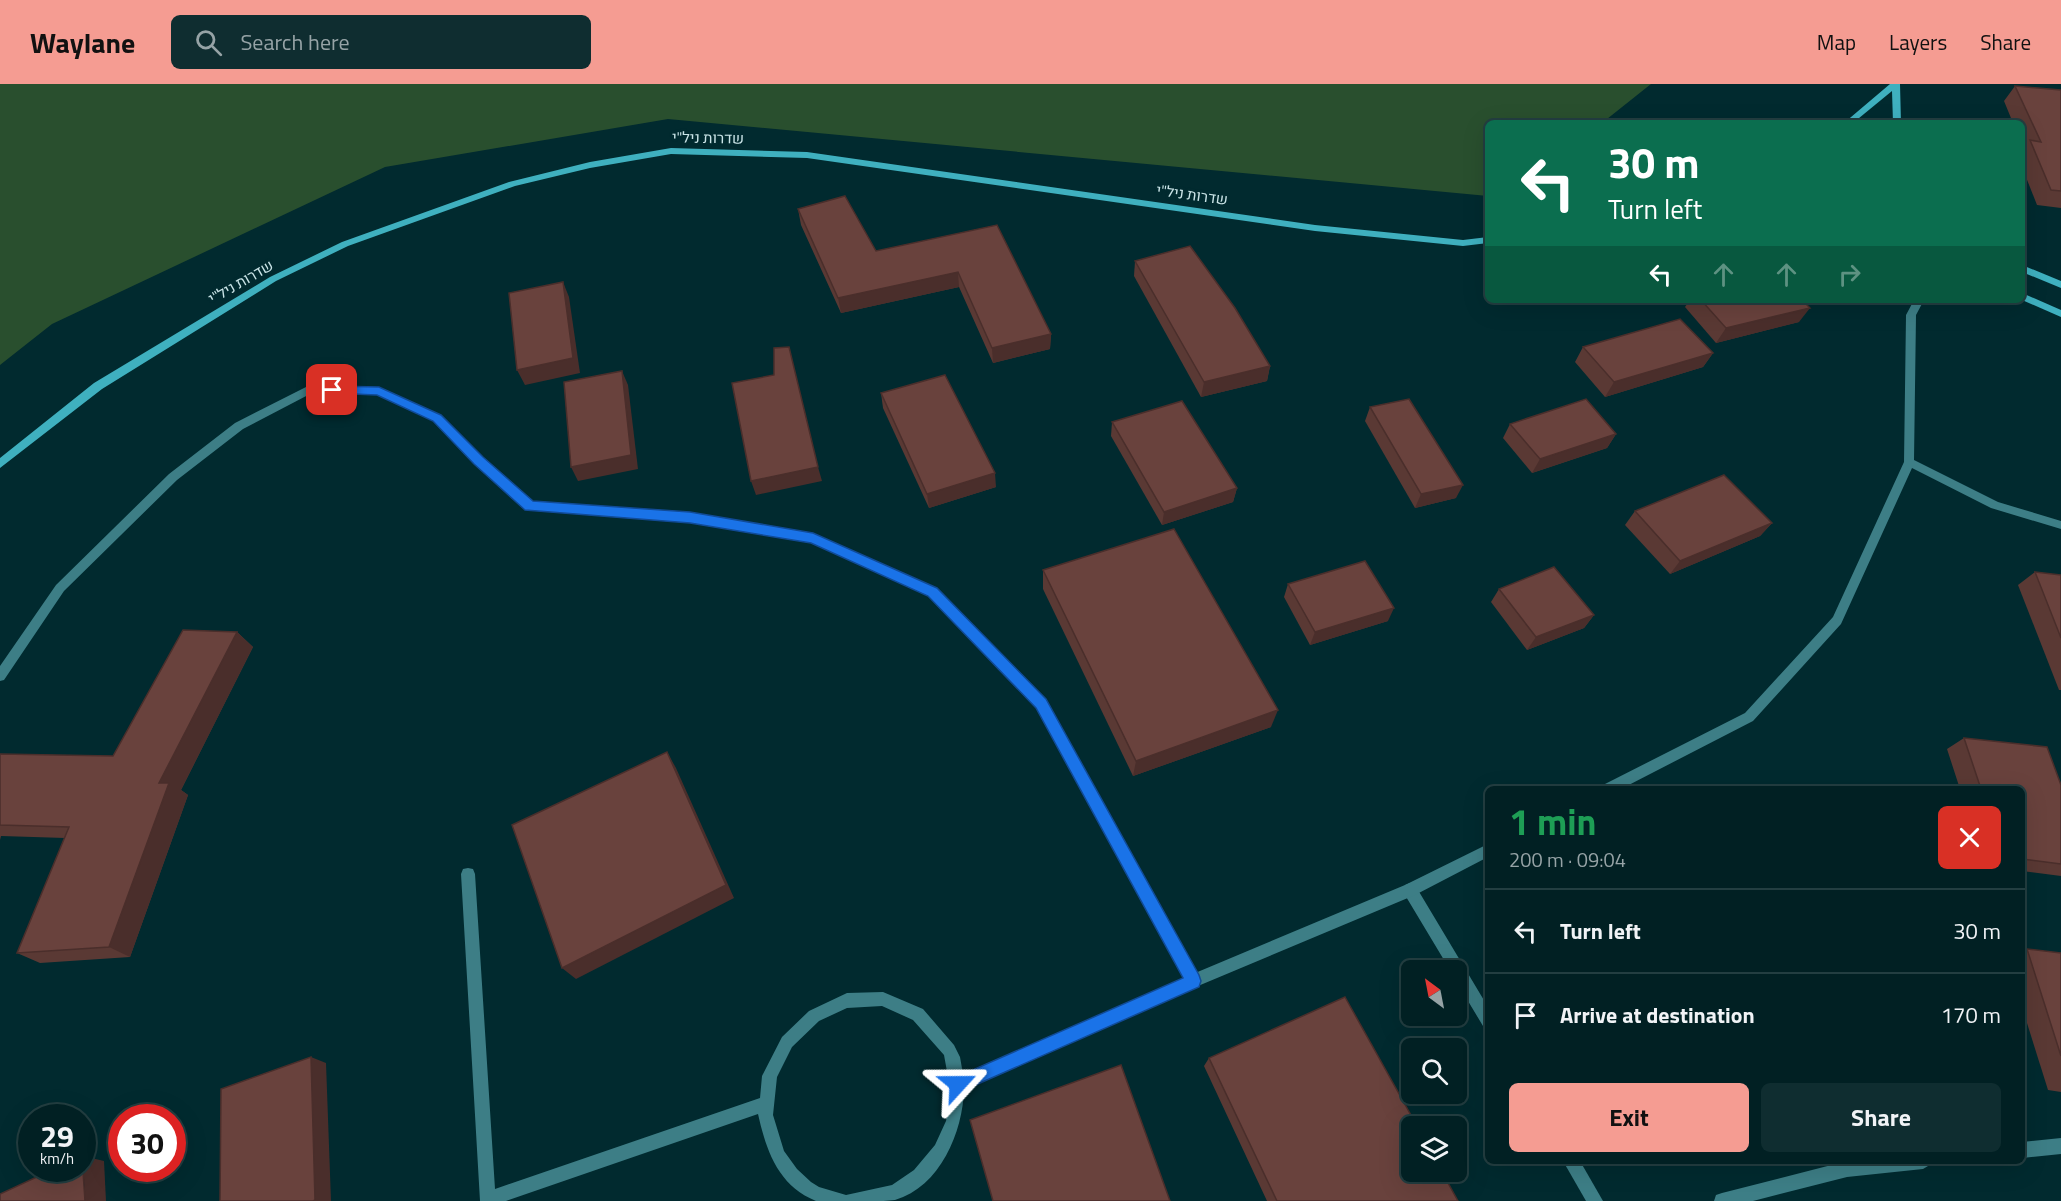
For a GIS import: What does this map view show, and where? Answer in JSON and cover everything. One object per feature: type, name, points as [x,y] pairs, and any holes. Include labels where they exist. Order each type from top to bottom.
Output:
[{"type":"street","points":[[1852,120],[1896,84]]},
{"type":"street","points":[[1896,84],[1897,120]]},
{"type":"street","name":"שדרות ניל\"י","points":[[0,464],[98,386],[273,279],[345,244],[512,184],[590,165],[671,151],[807,155],[1315,228],[1463,243],[1485,240]]},
{"type":"street","points":[[2025,269],[2061,285]]},
{"type":"street","points":[[2025,297],[2061,314]]},
{"type":"street","points":[[1614,786],[1749,717],[1837,620],[1909,462],[1911,315],[1917,303]]},
{"type":"street","points":[[0,676],[60,588],[173,477],[239,426],[308,390],[379,391],[437,418],[478,461],[530,506],[690,518],[813,538],[932,592],[1041,704],[1193,981]]},
{"type":"street","points":[[1909,462],[1995,505],[2061,525]]},
{"type":"street","points":[[958,1084],[1193,981],[1410,890],[1485,852]]},
{"type":"street","points":[[468,874],[489,1200],[765,1104]]},
{"type":"street","points":[[1410,890],[1485,1016]]},
{"type":"street","points":[[841,1201],[811,1191],[785,1168],[769,1138],[765,1104],[771,1073],[784,1044],[806,1021],[832,1005],[860,997],[889,1000],[915,1010],[936,1029],[952,1054],[958,1084],[956,1114],[946,1142],[929,1167],[905,1187],[878,1200],[850,1201]]},
{"type":"street","points":[[2025,1150],[2061,1146]]},
{"type":"street","points":[[1573,1164],[1595,1201]]},
{"type":"street","points":[[1722,1201],[1847,1169],[1894,1164]]},
{"type":"green space","points":[[0,84],[1651,84],[1606,120],[1485,120],[1485,196],[668,119],[385,167],[52,324],[0,365]]},
{"type":"building","points":[[2015,86],[2061,90],[2061,191],[2051,190],[2030,140],[2041,142]]},
{"type":"building","points":[[845,196],[876,251],[997,225],[1051,334],[992,348],[958,272],[838,298],[798,209]]},
{"type":"building","points":[[1190,246],[1235,308],[1270,366],[1204,382],[1135,261]]},
{"type":"building","points":[[563,282],[573,358],[517,370],[509,293]]},
{"type":"building","points":[[1704,303],[1805,303],[1810,308],[1726,328]]},
{"type":"building","points":[[1680,319],[1713,353],[1614,382],[1583,347]]},
{"type":"building","points":[[789,347],[818,467],[751,481],[732,383],[774,375],[774,348]]},
{"type":"building","points":[[622,371],[631,455],[571,467],[564,382]]},
{"type":"building","points":[[945,375],[995,473],[927,494],[881,393]]},
{"type":"building","points":[[1409,399],[1463,485],[1421,494],[1370,407]]},
{"type":"building","points":[[1586,399],[1616,434],[1540,459],[1510,424]]},
{"type":"building","points":[[1182,401],[1237,488],[1164,512],[1112,422]]},
{"type":"building","points":[[1724,475],[1772,523],[1680,561],[1635,511]]},
{"type":"building","points":[[1174,529],[1278,710],[1136,761],[1043,570]]},
{"type":"building","points":[[1365,561],[1394,608],[1315,632],[1288,584]]},
{"type":"building","points":[[1554,567],[1594,615],[1536,637],[1499,589]]},
{"type":"building","points":[[2035,572],[2061,575],[2061,638]]},
{"type":"building","points":[[183,630],[237,632],[159,783],[169,783],[109,947],[17,953],[69,827],[0,825],[0,754],[113,756]]},
{"type":"building","points":[[1964,738],[2047,747],[2061,785],[2061,864],[2025,859],[2025,786],[1980,786]]},
{"type":"building","points":[[667,752],[726,885],[562,968],[512,825]]},
{"type":"building","points":[[2027,949],[2061,953],[2061,1056]]},
{"type":"building","points":[[1345,997],[1401,1097],[1401,1104],[1405,1104],[1411,1116],[1401,1116],[1401,1182],[1448,1182],[1458,1201],[1277,1201],[1209,1058]]},
{"type":"building","points":[[311,1057],[315,1200],[220,1201],[221,1089]]},
{"type":"building","points":[[1121,1065],[1170,1201],[993,1201],[970,1120]]},
{"type":"building","points":[[26,1182],[84,1182],[85,1201],[0,1201],[0,1194]]},
{"type":"route","points":[[332,390],[379,391],[437,418],[478,461],[530,506],[690,518],[813,538],[932,592],[1041,704],[1193,981],[958,1084]]}]
